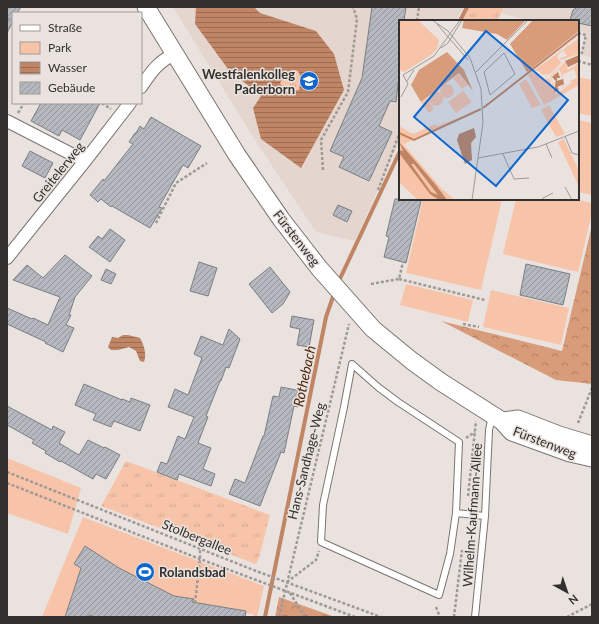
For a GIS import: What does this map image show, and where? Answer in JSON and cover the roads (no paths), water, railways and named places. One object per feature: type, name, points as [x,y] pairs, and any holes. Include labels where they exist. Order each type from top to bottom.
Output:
[{"type":"main road","name":"Fürstenweg","points":[[146,7],[237,155],[281,219],[329,279],[373,329],[444,385],[497,418],[512,432],[570,453],[592,458]]},
{"type":"main road","name":"Fürstenweg","points":[[497,418],[518,419],[559,435],[592,445]]},
{"type":"street","points":[[142,86],[157,65],[174,54]]},
{"type":"street","name":"Greitelerweg","points":[[7,258],[129,104]]},
{"type":"street","points":[[7,121],[85,161]]},
{"type":"lane","points":[[352,364],[398,402],[459,442],[456,512],[450,554],[439,595],[321,542],[323,505],[352,364]]},
{"type":"lane","name":"Wilhelm-Kaufmann-Allee","points":[[475,617],[485,516],[489,430],[497,418]]},
{"type":"lane","points":[[456,512],[485,516]]},
{"type":"water","points":[[196,7],[254,7],[260,13],[316,31],[334,54],[344,90],[301,168],[261,139],[253,108],[261,96],[228,69],[195,24]],"holes":[[[293,70],[298,71],[301,78],[299,90],[286,92],[280,83],[285,76]]]},
{"type":"water","points":[[123,335],[140,338],[145,350],[144,362],[140,361],[136,351],[129,347],[111,350],[108,347],[112,337],[118,338]]},
{"type":"waterway","name":"Rothebach","points":[[460,20],[467,7]]},
{"type":"waterway","name":"Rothebach","points":[[338,283],[399,153]]},
{"type":"waterway","name":"Rothebach","points":[[265,617],[326,317],[335,291]]},
{"type":"place","name":"Westfalenkolleg Paderborn","points":[[309,81]]},
{"type":"place","name":"Rolandsbad","points":[[145,572]]}]
